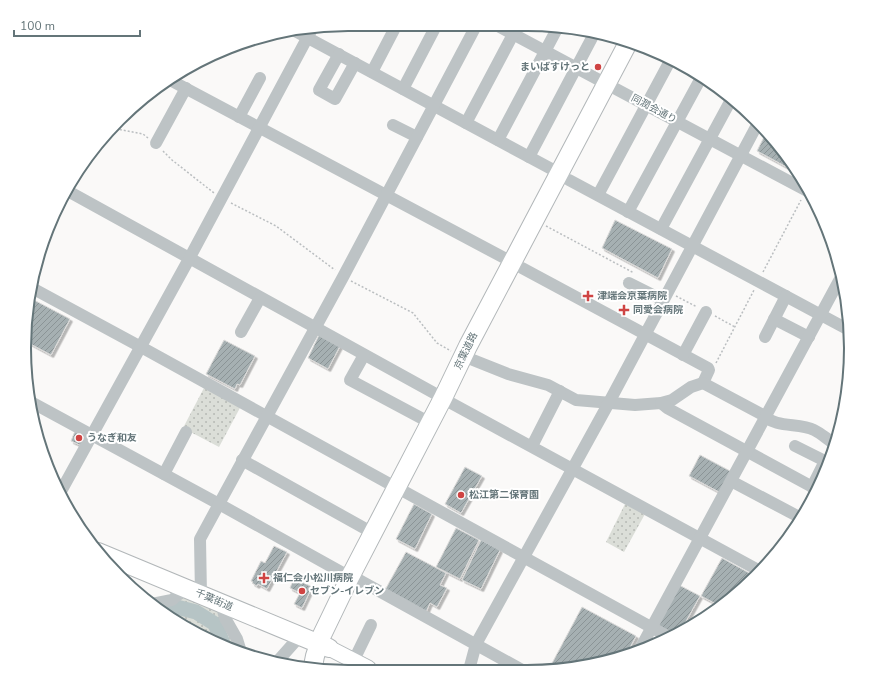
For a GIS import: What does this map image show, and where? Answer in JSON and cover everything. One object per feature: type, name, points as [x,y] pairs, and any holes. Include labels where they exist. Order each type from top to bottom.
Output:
[{"type":"highway","name":"京葉道路","points":[[612,86],[627,47]]},
{"type":"highway","name":"京葉道路","points":[[324,664],[326,626],[355,578],[468,358],[612,86],[636,51]]},
{"type":"highway","name":"京葉道路","points":[[355,578],[373,532],[401,490]]},
{"type":"highway","name":"千葉街道","points":[[110,557],[324,646]]},
{"type":"highway","name":"京葉道路","points":[[315,663],[324,646]]},
{"type":"main road","points":[[324,646],[363,665]]},
{"type":"street","points":[[372,72],[393,31]]},
{"type":"street","points":[[403,89],[433,31]]},
{"type":"street","points":[[160,602],[172,600],[194,592],[200,539],[343,277],[473,31]]},
{"type":"street","points":[[466,123],[514,31]]},
{"type":"street","name":"同潤会通り","points":[[518,31],[545,50],[800,187]]},
{"type":"street","points":[[498,140],[555,33]]},
{"type":"street","points":[[63,487],[190,259],[221,198],[310,34]]},
{"type":"street","points":[[311,34],[339,54],[355,63],[628,212],[843,327]]},
{"type":"street","points":[[529,157],[592,38]]},
{"type":"street","points":[[339,54],[319,90],[335,99],[355,63]]},
{"type":"street","points":[[598,195],[668,64]]},
{"type":"street","points":[[239,117],[260,78]]},
{"type":"street","points":[[628,212],[699,81]]},
{"type":"street","points":[[175,82],[517,265],[708,368],[709,370],[703,383],[672,400],[661,403],[635,405],[576,400],[548,385],[508,374],[468,358]]},
{"type":"street","points":[[156,143],[186,88]]},
{"type":"street","points":[[661,229],[729,104]]},
{"type":"street","points":[[393,125],[417,138]]},
{"type":"street","points":[[470,665],[476,644],[573,469],[755,128]]},
{"type":"street","points":[[71,193],[260,298],[755,568]]},
{"type":"street","points":[[629,283],[663,300]]},
{"type":"street","points":[[643,643],[838,285]]},
{"type":"street","points":[[36,290],[663,634]]},
{"type":"street","points":[[765,337],[786,296]]},
{"type":"street","points":[[241,332],[260,298]]},
{"type":"street","points":[[683,355],[706,312]]},
{"type":"street","points":[[774,319],[809,337]]},
{"type":"street","points":[[364,355],[350,380],[423,419]]},
{"type":"street","points":[[703,383],[763,415],[771,421],[814,430],[830,441]]},
{"type":"street","points":[[532,446],[560,391]]},
{"type":"street","points":[[661,403],[667,408],[812,486]]},
{"type":"street","points":[[36,405],[513,665]]},
{"type":"street","points":[[164,474],[186,432]]},
{"type":"street","points":[[795,446],[823,461]]},
{"type":"street","points":[[242,460],[373,532]]},
{"type":"street","points":[[731,481],[796,515]]},
{"type":"street","points":[[221,603],[225,618],[239,645]]},
{"type":"street","points":[[354,660],[371,625]]},
{"type":"street","points":[[281,658],[300,636]]},
{"type":"path","points":[[119,129],[143,134],[156,143],[172,160],[221,198],[276,226],[343,277],[412,313],[436,343],[468,358]]},
{"type":"path","points":[[708,372],[713,368],[758,281],[805,196]]},
{"type":"shaded area","points":[[205,386],[241,406],[219,447],[183,428]]},
{"type":"shaded area","points":[[625,504],[645,514],[624,552],[606,542]]},
{"type":"shaded area","points":[[186,588],[221,603],[238,645],[189,623],[158,601]]},
{"type":"building","points":[[764,138],[788,167],[757,151]]},
{"type":"building","points":[[615,220],[672,249],[658,278],[602,248]]},
{"type":"building","points":[[35,301],[70,319],[51,355],[31,344]]},
{"type":"building","points":[[319,335],[340,346],[328,369],[308,358]]},
{"type":"building","points":[[224,340],[255,356],[240,385],[237,384],[235,389],[206,374]]},
{"type":"building","points":[[75,431],[81,434],[80,436],[85,438],[82,446],[71,441]]},
{"type":"building","points":[[700,455],[732,472],[721,493],[689,476]]},
{"type":"building","points":[[465,467],[482,476],[461,513],[445,504]]},
{"type":"building","points":[[414,504],[432,514],[415,549],[396,539]]},
{"type":"building","points":[[456,528],[479,540],[460,579],[436,567]]},
{"type":"building","points":[[481,540],[500,550],[481,589],[462,580]]},
{"type":"building","points":[[274,546],[287,552],[267,589],[258,584],[257,586],[251,581],[261,561],[265,563]]},
{"type":"building","points":[[406,552],[446,573],[440,585],[447,588],[437,607],[430,603],[426,612],[385,590]]},
{"type":"building","points":[[722,558],[750,573],[715,603],[701,596]]},
{"type":"building","name":"セブン-イレブン","points":[[294,578],[312,587],[302,608],[294,604],[300,593],[290,588]]},
{"type":"building","points":[[679,585],[700,596],[685,624],[667,632],[656,626]]},
{"type":"building","points":[[582,607],[636,636],[629,648],[589,659],[552,664]]},
{"type":"waterway","points":[[165,607],[169,605],[196,612],[215,624],[221,638]]},
{"type":"place","name":"まいばすけっと","points":[[598,67]]},
{"type":"place","name":"津端会京葉病院","points":[[588,296]]},
{"type":"place","name":"同愛会病院","points":[[624,310]]},
{"type":"place","name":"うなぎ和友","points":[[79,438]]},
{"type":"place","name":"松江第二保育園","points":[[461,495]]},
{"type":"place","name":"福仁会小松川病院","points":[[264,578]]},
{"type":"place","name":"セブン-イレブン","points":[[302,591]]}]
